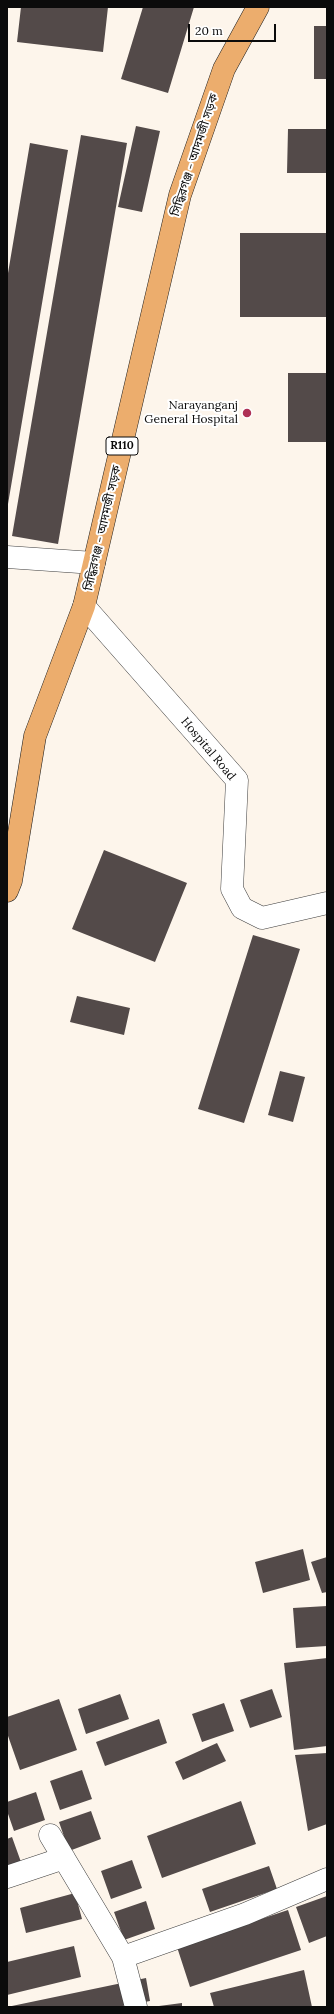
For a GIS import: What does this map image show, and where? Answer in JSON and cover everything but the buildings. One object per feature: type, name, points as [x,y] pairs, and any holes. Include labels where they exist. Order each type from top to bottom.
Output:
[{"type":"main road","name":"সিদ্ধিরগঞ্জ - আদমজী সড়ক","points":[[7,891],[11,881],[34,736],[84,606],[180,195],[224,68],[258,7]]},
{"type":"street","points":[[7,557],[94,563]]},
{"type":"street","name":"Hospital Road","points":[[84,606],[237,780],[232,889],[242,908],[262,918],[327,903]]},
{"type":"street","points":[[50,1835],[124,1957],[136,2007]]},
{"type":"street","points":[[7,1877],[64,1858]]},
{"type":"street","points":[[124,1957],[245,1914],[327,1879]]},
{"type":"place","name":"Narayanganj General Hospital","points":[[247,413]]}]
